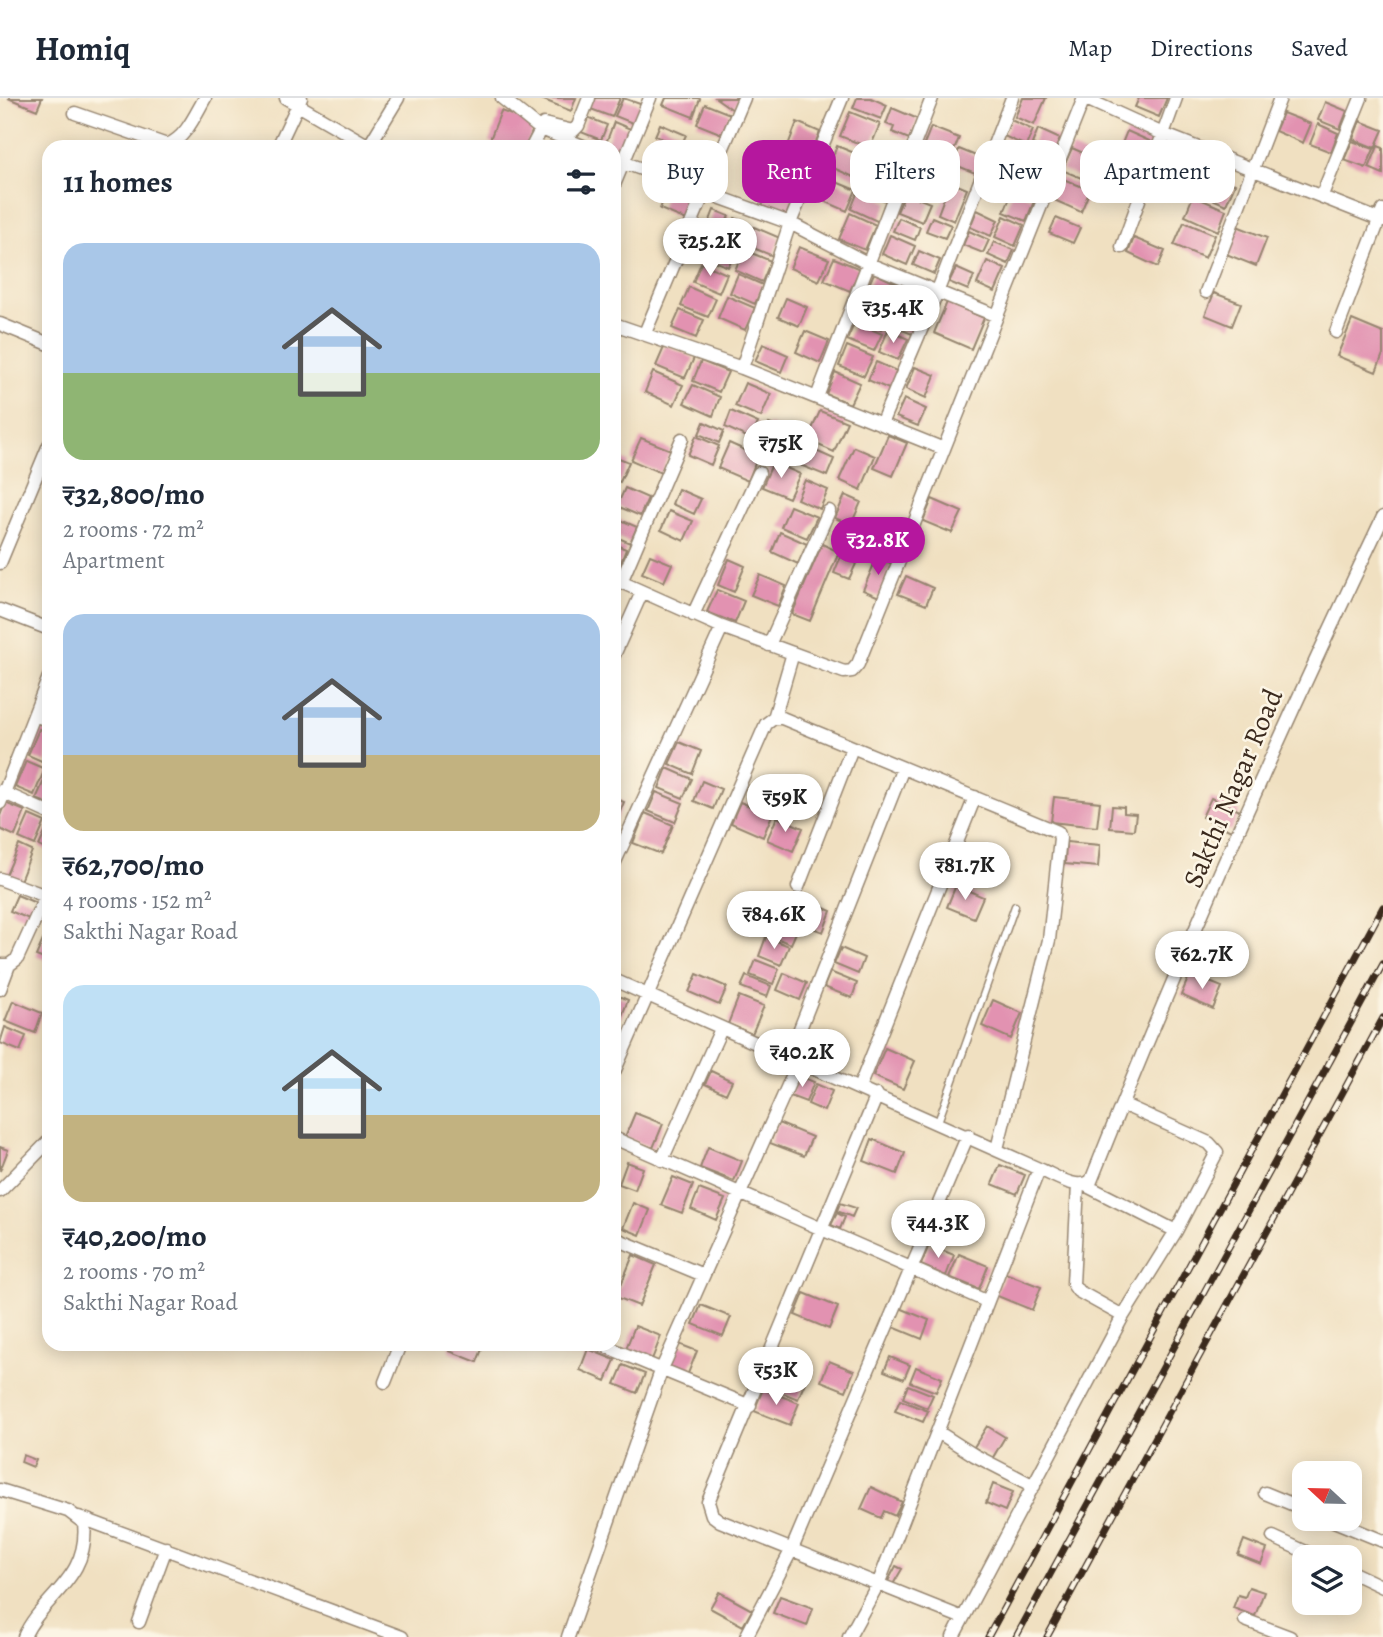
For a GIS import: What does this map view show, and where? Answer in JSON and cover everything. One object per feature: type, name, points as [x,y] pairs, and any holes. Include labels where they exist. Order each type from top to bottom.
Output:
[{"type":"street","points":[[178,140],[205,98]]},
{"type":"street","points":[[373,140],[398,98]]},
{"type":"street","points":[[502,98],[539,128],[568,140]]},
{"type":"street","points":[[535,140],[539,128],[549,124],[573,131],[578,126],[589,98]]},
{"type":"street","points":[[621,157],[650,98]]},
{"type":"street","points":[[725,140],[744,98]]},
{"type":"street","points":[[742,368],[790,223],[842,98]]},
{"type":"street","points":[[817,397],[932,98]]},
{"type":"street","points":[[881,424],[938,290],[1012,98]]},
{"type":"street","points":[[621,582],[722,627],[844,672],[852,671],[858,664],[1084,98],[1163,134],[1382,217],[1336,332]]},
{"type":"street","points":[[1122,247],[1176,98]]},
{"type":"street","points":[[1206,292],[1280,98]]},
{"type":"street","points":[[1322,195],[1361,98]]},
{"type":"street","points":[[281,140],[295,100],[358,140]]},
{"type":"street","points":[[75,113],[150,140]]},
{"type":"street","points":[[621,162],[642,169]]},
{"type":"street","points":[[728,200],[790,223],[869,264],[997,316]]},
{"type":"street","points":[[645,333],[698,203]]},
{"type":"street","points":[[0,324],[42,341]]},
{"type":"street","points":[[621,326],[742,368],[944,449]]},
{"type":"street","points":[[621,571],[682,439]]},
{"type":"street","points":[[0,563],[42,462]]},
{"type":"street","points":[[693,615],[759,473]]},
{"type":"street","points":[[769,645],[829,511]]},
{"type":"street","name":"Sakthi Nagar Road","points":[[1082,1185],[1091,1181],[1287,719],[1383,517]]},
{"type":"street","points":[[621,639],[642,592]]},
{"type":"street","points":[[0,610],[42,626]]},
{"type":"street","points":[[621,849],[722,627]]},
{"type":"street","points":[[621,1056],[766,724],[774,718],[793,653]]},
{"type":"street","points":[[42,696],[1,795],[42,810]]},
{"type":"street","points":[[35,715],[42,718]]},
{"type":"street","points":[[774,718],[782,718],[1053,828],[1060,838],[1049,940],[997,1149]]},
{"type":"street","points":[[798,887],[852,748]]},
{"type":"street","points":[[568,1637],[661,1371],[741,1195],[903,768]]},
{"type":"street","points":[[859,1088],[975,797]]},
{"type":"street","points":[[0,879],[42,892]]},
{"type":"street","points":[[0,989],[5,965],[17,959],[42,904]]},
{"type":"street","points":[[621,982],[793,1061],[877,1095],[1039,1169],[1082,1185],[1176,1231]]},
{"type":"street","points":[[662,1160],[721,1029]]},
{"type":"street","points":[[877,1095],[708,1503],[715,1518],[963,1618]]},
{"type":"street","points":[[953,1637],[1124,1316],[1214,1162],[1217,1148],[1122,1104]]},
{"type":"street","points":[[746,1637],[792,1549],[968,1135]]},
{"type":"street","points":[[621,1141],[986,1301]]},
{"type":"street","points":[[0,1191],[42,1148]]},
{"type":"street","points":[[849,1637],[879,1582],[1039,1169]]},
{"type":"street","points":[[1082,1185],[1073,1284],[1078,1291],[1124,1316]]},
{"type":"street","points":[[621,1241],[703,1275]]},
{"type":"street","points":[[385,1382],[397,1351]]},
{"type":"street","points":[[616,1351],[750,1406]]},
{"type":"street","points":[[938,1432],[974,1455],[1034,1486]]},
{"type":"street","points":[[0,1490],[166,1548],[402,1637]]},
{"type":"street","points":[[1265,1493],[1292,1504]]},
{"type":"street","points":[[24,1637],[33,1621],[70,1579],[85,1532],[84,1523],[79,1517]]},
{"type":"street","points":[[1358,1531],[1383,1541]]},
{"type":"street","points":[[1273,1537],[1292,1546]]},
{"type":"street","points":[[139,1622],[166,1548]]},
{"type":"street","points":[[1362,1577],[1383,1587]]},
{"type":"street","points":[[1245,1620],[1290,1637]]},
{"type":"lane","points":[[938,1122],[1015,906]]},
{"type":"building","points":[[8,98],[42,98],[37,110]]},
{"type":"building","points":[[539,98],[576,98],[571,111]]},
{"type":"building","points":[[592,98],[620,98],[612,117],[588,108]]},
{"type":"building","points":[[623,98],[643,105],[635,124],[615,116]]},
{"type":"building","points":[[666,98],[700,99],[693,117],[663,105]]},
{"type":"building","points":[[716,98],[738,98],[733,110]]},
{"type":"building","points":[[857,98],[871,98],[887,105],[881,119],[853,108]]},
{"type":"building","points":[[1023,98],[1046,98],[1034,125],[1015,117]]},
{"type":"building","points":[[1139,98],[1167,98],[1159,117],[1135,107]]},
{"type":"building","points":[[1325,102],[1347,111],[1340,129],[1318,120]]},
{"type":"building","points":[[705,104],[730,114],[722,134],[697,124]]},
{"type":"building","points":[[892,108],[918,119],[909,139],[892,132],[894,127],[886,124]]},
{"type":"building","points":[[501,111],[535,124],[529,140],[490,140]]},
{"type":"building","points":[[850,112],[880,124],[873,140],[850,140],[840,136]]},
{"type":"building","points":[[1283,113],[1311,124],[1303,143],[1275,131]]},
{"type":"building","points":[[587,117],[607,125],[601,140],[581,132]]},
{"type":"building","points":[[1011,120],[1033,130],[1029,140],[1013,140],[1004,136]]},
{"type":"building","points":[[1360,121],[1383,130],[1375,148],[1353,139]]},
{"type":"building","points":[[614,122],[633,130],[623,153],[621,140],[607,140]]},
{"type":"building","points":[[797,122],[820,132],[817,140],[790,140]]},
{"type":"building","points":[[660,124],[686,135],[684,140],[665,140],[655,136]]},
{"type":"building","points":[[1318,124],[1338,133],[1331,152],[1310,144]]},
{"type":"building","points":[[931,127],[959,138],[958,140],[926,140]]},
{"type":"building","points":[[1038,129],[1060,139],[1060,140],[1034,140]]},
{"type":"building","points":[[1127,131],[1147,140],[1123,140]]},
{"type":"building","points":[[1352,141],[1374,149],[1366,168],[1344,160]]},
{"type":"building","points":[[837,146],[850,151],[850,175],[836,169]]},
{"type":"building","points":[[1378,146],[1383,148],[1383,174],[1369,168]]},
{"type":"building","points":[[1072,148],[1080,152],[1080,178],[1066,172],[1066,161]]},
{"type":"building","points":[[960,149],[974,155],[974,173],[960,167]]},
{"type":"building","points":[[1066,180],[1080,186],[1080,203],[1085,203],[1081,212],[1061,203],[1066,203]]},
{"type":"building","points":[[836,182],[850,188],[850,203],[847,211],[829,203],[836,203]]},
{"type":"building","points":[[960,186],[967,189],[954,221],[938,214],[942,203],[960,203]]},
{"type":"building","points":[[662,203],[697,203],[689,221],[660,209]]},
{"type":"building","points":[[763,203],[794,203],[788,217],[762,206]]},
{"type":"building","points":[[853,203],[888,203],[879,222],[851,209]]},
{"type":"building","points":[[901,203],[930,203],[922,222],[897,212]]},
{"type":"building","points":[[1008,203],[1033,203],[1026,221],[1004,212]]},
{"type":"building","points":[[1190,203],[1210,203],[1226,210],[1218,231],[1185,216]]},
{"type":"building","points":[[714,210],[729,216],[720,237],[706,231]]},
{"type":"building","points":[[977,210],[998,220],[991,236],[970,227]]},
{"type":"building","points":[[850,213],[876,225],[865,250],[839,239]]},
{"type":"building","points":[[1004,216],[1024,225],[1015,246],[995,237]]},
{"type":"building","points":[[932,217],[951,225],[945,238],[926,231]]},
{"type":"building","points":[[735,218],[750,225],[741,246],[726,240]]},
{"type":"building","points":[[899,218],[920,227],[915,240],[893,231]]},
{"type":"building","points":[[1056,218],[1080,228],[1073,243],[1049,233]]},
{"type":"building","points":[[1184,222],[1215,235],[1205,258],[1174,245]]},
{"type":"building","points":[[1237,226],[1267,238],[1256,266],[1226,254]]},
{"type":"building","points":[[754,227],[780,238],[773,256],[746,245]]},
{"type":"building","points":[[969,231],[989,240],[983,253],[963,245]]},
{"type":"building","points":[[890,235],[915,246],[907,265],[882,254]]},
{"type":"building","points":[[707,238],[736,250],[728,267],[700,255]]},
{"type":"building","points":[[1134,238],[1165,251],[1158,267],[1128,253]]},
{"type":"building","points":[[994,242],[1014,250],[1008,264],[988,255]]},
{"type":"building","points":[[799,247],[829,259],[819,281],[790,268]]},
{"type":"building","points":[[744,250],[771,261],[762,282],[735,270]]},
{"type":"building","points":[[919,251],[940,260],[934,274],[913,265]]},
{"type":"building","points":[[834,258],[860,269],[850,291],[824,280]]},
{"type":"building","points":[[987,261],[1005,269],[995,292],[977,284]]},
{"type":"building","points":[[701,263],[727,274],[719,293],[693,282]]},
{"type":"building","points":[[956,268],[974,276],[968,290],[949,282]]},
{"type":"building","points":[[874,273],[900,285],[891,305],[865,294]]},
{"type":"building","points":[[738,274],[763,285],[755,304],[730,293]]},
{"type":"building","points":[[689,287],[716,299],[708,317],[681,306]]},
{"type":"building","points":[[1214,293],[1241,303],[1232,326],[1205,315]]},
{"type":"building","points":[[727,296],[755,308],[745,330],[718,318]]},
{"type":"building","points":[[786,298],[807,307],[799,326],[778,317]]},
{"type":"building","points":[[868,300],[889,309],[881,329],[860,320]]},
{"type":"building","points":[[947,302],[984,318],[971,349],[934,333]]},
{"type":"building","points":[[896,309],[919,318],[912,334],[890,325]]},
{"type":"building","points":[[680,310],[704,320],[696,338],[672,328]]},
{"type":"building","points":[[1352,320],[1383,333],[1383,354],[1376,372],[1337,356]]},
{"type":"building","points":[[855,322],[882,334],[874,351],[847,340]]},
{"type":"building","points":[[888,330],[908,339],[898,360],[879,352]]},
{"type":"building","points":[[805,331],[829,341],[820,363],[796,352]]},
{"type":"building","points":[[763,344],[788,355],[781,372],[755,361]]},
{"type":"building","points":[[665,345],[694,358],[685,378],[656,366]]},
{"type":"building","points":[[847,346],[873,357],[864,376],[839,366]]},
{"type":"building","points":[[701,361],[728,372],[719,392],[693,381]]},
{"type":"building","points":[[876,362],[899,372],[891,390],[868,380]]},
{"type":"building","points":[[915,367],[935,375],[926,398],[906,389]]},
{"type":"building","points":[[653,372],[683,385],[674,405],[645,392]]},
{"type":"building","points":[[835,372],[860,383],[850,404],[826,394]]},
{"type":"building","points":[[745,383],[771,394],[761,417],[735,406]]},
{"type":"building","points":[[693,385],[720,397],[713,416],[684,403]]},
{"type":"building","points":[[904,399],[926,409],[918,426],[896,417]]},
{"type":"building","points":[[731,411],[758,423],[751,439],[725,427]]},
{"type":"building","points":[[820,411],[847,422],[834,452],[807,440]]},
{"type":"building","points":[[704,422],[724,431],[719,443],[699,434]]},
{"type":"building","points":[[769,424],[793,434],[785,453],[761,442]]},
{"type":"building","points":[[888,435],[907,443],[893,476],[874,468]]},
{"type":"building","points":[[696,436],[719,446],[711,465],[688,455]]},
{"type":"building","points":[[641,438],[671,450],[661,473],[631,460]]},
{"type":"building","points":[[729,443],[758,456],[748,481],[718,468]]},
{"type":"building","points":[[807,447],[834,459],[827,476],[800,465]]},
{"type":"building","points":[[854,447],[875,456],[861,490],[839,480]]},
{"type":"building","points":[[621,459],[629,462],[621,480]]},
{"type":"building","points":[[773,462],[800,474],[789,498],[762,487]]},
{"type":"building","points":[[805,480],[828,490],[820,509],[797,499]]},
{"type":"building","points":[[625,488],[648,498],[640,516],[621,508],[621,497]]},
{"type":"building","points":[[678,489],[701,499],[694,514],[672,504]]},
{"type":"building","points":[[845,495],[861,502],[851,525],[835,518]]},
{"type":"building","points":[[932,499],[962,512],[952,533],[923,521]]},
{"type":"building","points":[[790,506],[817,517],[807,538],[781,527]]},
{"type":"building","points":[[669,511],[693,521],[684,541],[661,530]]},
{"type":"building","points":[[621,520],[637,527],[630,543],[621,539]]},
{"type":"building","points":[[780,532],[807,544],[798,564],[772,552]]},
{"type":"building","points":[[822,544],[839,552],[810,621],[792,614]]},
{"type":"building","points":[[845,546],[861,553],[849,579],[834,573]]},
{"type":"building","points":[[621,547],[626,549],[621,562]]},
{"type":"building","points":[[650,555],[672,564],[664,582],[642,573]]},
{"type":"building","points":[[877,557],[893,564],[879,597],[863,590]]},
{"type":"building","points":[[729,559],[745,566],[734,592],[718,585]]},
{"type":"building","points":[[760,575],[786,586],[778,606],[751,595]]},
{"type":"building","points":[[906,576],[933,588],[926,605],[898,594]]},
{"type":"building","points":[[717,590],[744,601],[735,623],[707,612]]},
{"type":"building","points":[[39,729],[42,730],[42,761],[28,755]]},
{"type":"building","points":[[679,742],[701,751],[692,774],[669,764]]},
{"type":"building","points":[[26,761],[42,768],[42,776],[34,795],[15,787]]},
{"type":"building","points":[[667,768],[692,779],[683,798],[659,788]]},
{"type":"building","points":[[702,781],[721,789],[713,809],[694,801]]},
{"type":"building","points":[[42,785],[42,801],[36,799]]},
{"type":"building","points":[[656,792],[683,803],[675,822],[648,811]]},
{"type":"building","points":[[1054,797],[1100,802],[1097,827],[1051,822]]},
{"type":"building","points":[[1211,798],[1240,811],[1231,831],[1202,817]]},
{"type":"building","points":[[740,802],[772,815],[763,837],[731,823]]},
{"type":"building","points":[[5,803],[25,811],[15,836],[0,829],[0,816]]},
{"type":"building","points":[[1112,806],[1124,807],[1124,813],[1136,814],[1134,830],[1110,828]]},
{"type":"building","points":[[645,813],[673,825],[661,854],[633,843]]},
{"type":"building","points":[[29,815],[42,821],[42,829],[35,845],[19,838]]},
{"type":"building","points":[[777,817],[803,828],[793,851],[767,840]]},
{"type":"building","points":[[1066,842],[1100,845],[1098,867],[1065,864]]},
{"type":"building","points":[[19,845],[32,851],[20,881],[6,875]]},
{"type":"building","points":[[956,885],[983,897],[974,918],[947,907]]},
{"type":"building","points":[[17,895],[36,903],[29,919],[10,911]]},
{"type":"building","points":[[811,902],[831,911],[823,932],[802,924]]},
{"type":"building","points":[[773,921],[797,930],[791,944],[768,935]]},
{"type":"building","points":[[766,937],[789,946],[781,965],[759,956]]},
{"type":"building","points":[[42,942],[42,958],[36,956]]},
{"type":"building","points":[[841,948],[864,958],[858,974],[834,964]]},
{"type":"building","points":[[756,960],[779,969],[773,984],[750,975]]},
{"type":"building","points":[[830,972],[857,983],[852,998],[824,987]]},
{"type":"building","points":[[784,973],[807,983],[800,1000],[777,990]]},
{"type":"building","points":[[697,974],[727,987],[719,1005],[689,992]]},
{"type":"building","points":[[1190,974],[1222,987],[1213,1009],[1181,995]]},
{"type":"building","points":[[746,976],[771,986],[767,997],[741,987]]},
{"type":"building","points":[[739,996],[764,1006],[752,1034],[728,1024]]},
{"type":"building","points":[[621,997],[628,1000],[621,1018]]},
{"type":"building","points":[[993,1000],[1022,1013],[1011,1039],[982,1026]]},
{"type":"building","points":[[13,1001],[42,1013],[35,1033],[5,1021]]},
{"type":"building","points":[[5,1027],[26,1036],[20,1051],[0,1043]]},
{"type":"building","points":[[885,1048],[915,1061],[903,1089],[873,1076]]},
{"type":"building","points":[[711,1071],[732,1081],[726,1094],[705,1084]]},
{"type":"building","points":[[798,1076],[814,1082],[806,1102],[790,1096]]},
{"type":"building","points":[[816,1084],[832,1091],[824,1111],[808,1104]]},
{"type":"building","points":[[635,1113],[663,1124],[653,1148],[625,1137]]},
{"type":"building","points":[[778,1123],[812,1137],[804,1156],[770,1143]]},
{"type":"building","points":[[872,1139],[905,1153],[897,1174],[864,1161]]},
{"type":"building","points":[[0,1147],[8,1150],[0,1171]]},
{"type":"building","points":[[708,1147],[742,1161],[734,1181],[700,1168]]},
{"type":"building","points":[[627,1162],[643,1168],[635,1190],[621,1185]]},
{"type":"building","points":[[1000,1165],[1025,1175],[1017,1194],[992,1184]]},
{"type":"building","points":[[673,1177],[693,1185],[682,1213],[661,1205]]},
{"type":"building","points":[[699,1189],[725,1199],[716,1220],[691,1209]]},
{"type":"building","points":[[945,1201],[975,1213],[969,1229],[938,1216]]},
{"type":"building","points":[[633,1203],[650,1210],[640,1235],[623,1228]]},
{"type":"building","points":[[840,1203],[856,1208],[852,1217],[837,1211]]},
{"type":"building","points":[[837,1213],[845,1217],[840,1229],[831,1225]]},
{"type":"building","points":[[929,1245],[954,1255],[946,1276],[921,1265]]},
{"type":"building","points":[[959,1254],[988,1266],[979,1289],[949,1277]]},
{"type":"building","points":[[633,1255],[656,1265],[639,1306],[621,1299],[621,1285]]},
{"type":"building","points":[[1005,1273],[1041,1287],[1032,1310],[995,1295]]},
{"type":"building","points":[[804,1293],[838,1307],[829,1329],[795,1315]]},
{"type":"building","points":[[701,1305],[731,1317],[723,1336],[693,1324]]},
{"type":"building","points":[[900,1308],[929,1320],[922,1339],[893,1327]]},
{"type":"building","points":[[635,1326],[661,1336],[651,1362],[625,1351]]},
{"type":"building","points":[[679,1344],[697,1351],[687,1376],[669,1369]]},
{"type":"building","points":[[449,1351],[481,1351],[477,1362]]},
{"type":"building","points":[[587,1351],[615,1360],[606,1381],[580,1370]]},
{"type":"building","points":[[890,1357],[910,1365],[904,1379],[884,1371]]},
{"type":"building","points":[[829,1361],[854,1371],[846,1391],[821,1381]]},
{"type":"building","points":[[623,1365],[645,1374],[637,1393],[615,1384]]},
{"type":"building","points":[[773,1367],[806,1380],[798,1399],[765,1386]]},
{"type":"building","points":[[916,1367],[942,1378],[936,1392],[910,1382]]},
{"type":"building","points":[[908,1385],[933,1395],[927,1408],[903,1398]]},
{"type":"building","points":[[763,1389],[799,1403],[790,1425],[754,1411]]},
{"type":"building","points":[[900,1400],[928,1411],[923,1422],[895,1411]]},
{"type":"building","points":[[987,1426],[1005,1437],[992,1459],[974,1447]]},
{"type":"building","points":[[23,1455],[36,1460],[33,1467],[21,1462]]},
{"type":"building","points":[[993,1484],[1013,1492],[1005,1511],[986,1503]]},
{"type":"building","points":[[871,1487],[902,1502],[895,1516],[884,1511],[881,1518],[861,1509]]},
{"type":"building","points":[[1244,1540],[1267,1549],[1261,1564],[1238,1555]]},
{"type":"building","points":[[896,1566],[902,1569],[892,1586],[887,1583]]},
{"type":"building","points":[[1249,1587],[1264,1592],[1255,1616],[1233,1608],[1238,1595],[1245,1597]]},
{"type":"building","points":[[719,1592],[752,1610],[743,1626],[710,1608]]},
{"type":"building","points":[[780,1596],[813,1608],[807,1626],[773,1613]]},
{"type":"railway","points":[[988,1637],[1383,907]]},
{"type":"railway","points":[[1016,1637],[1383,964]]},
{"type":"railway","points":[[1047,1637],[1383,1018]]}]
